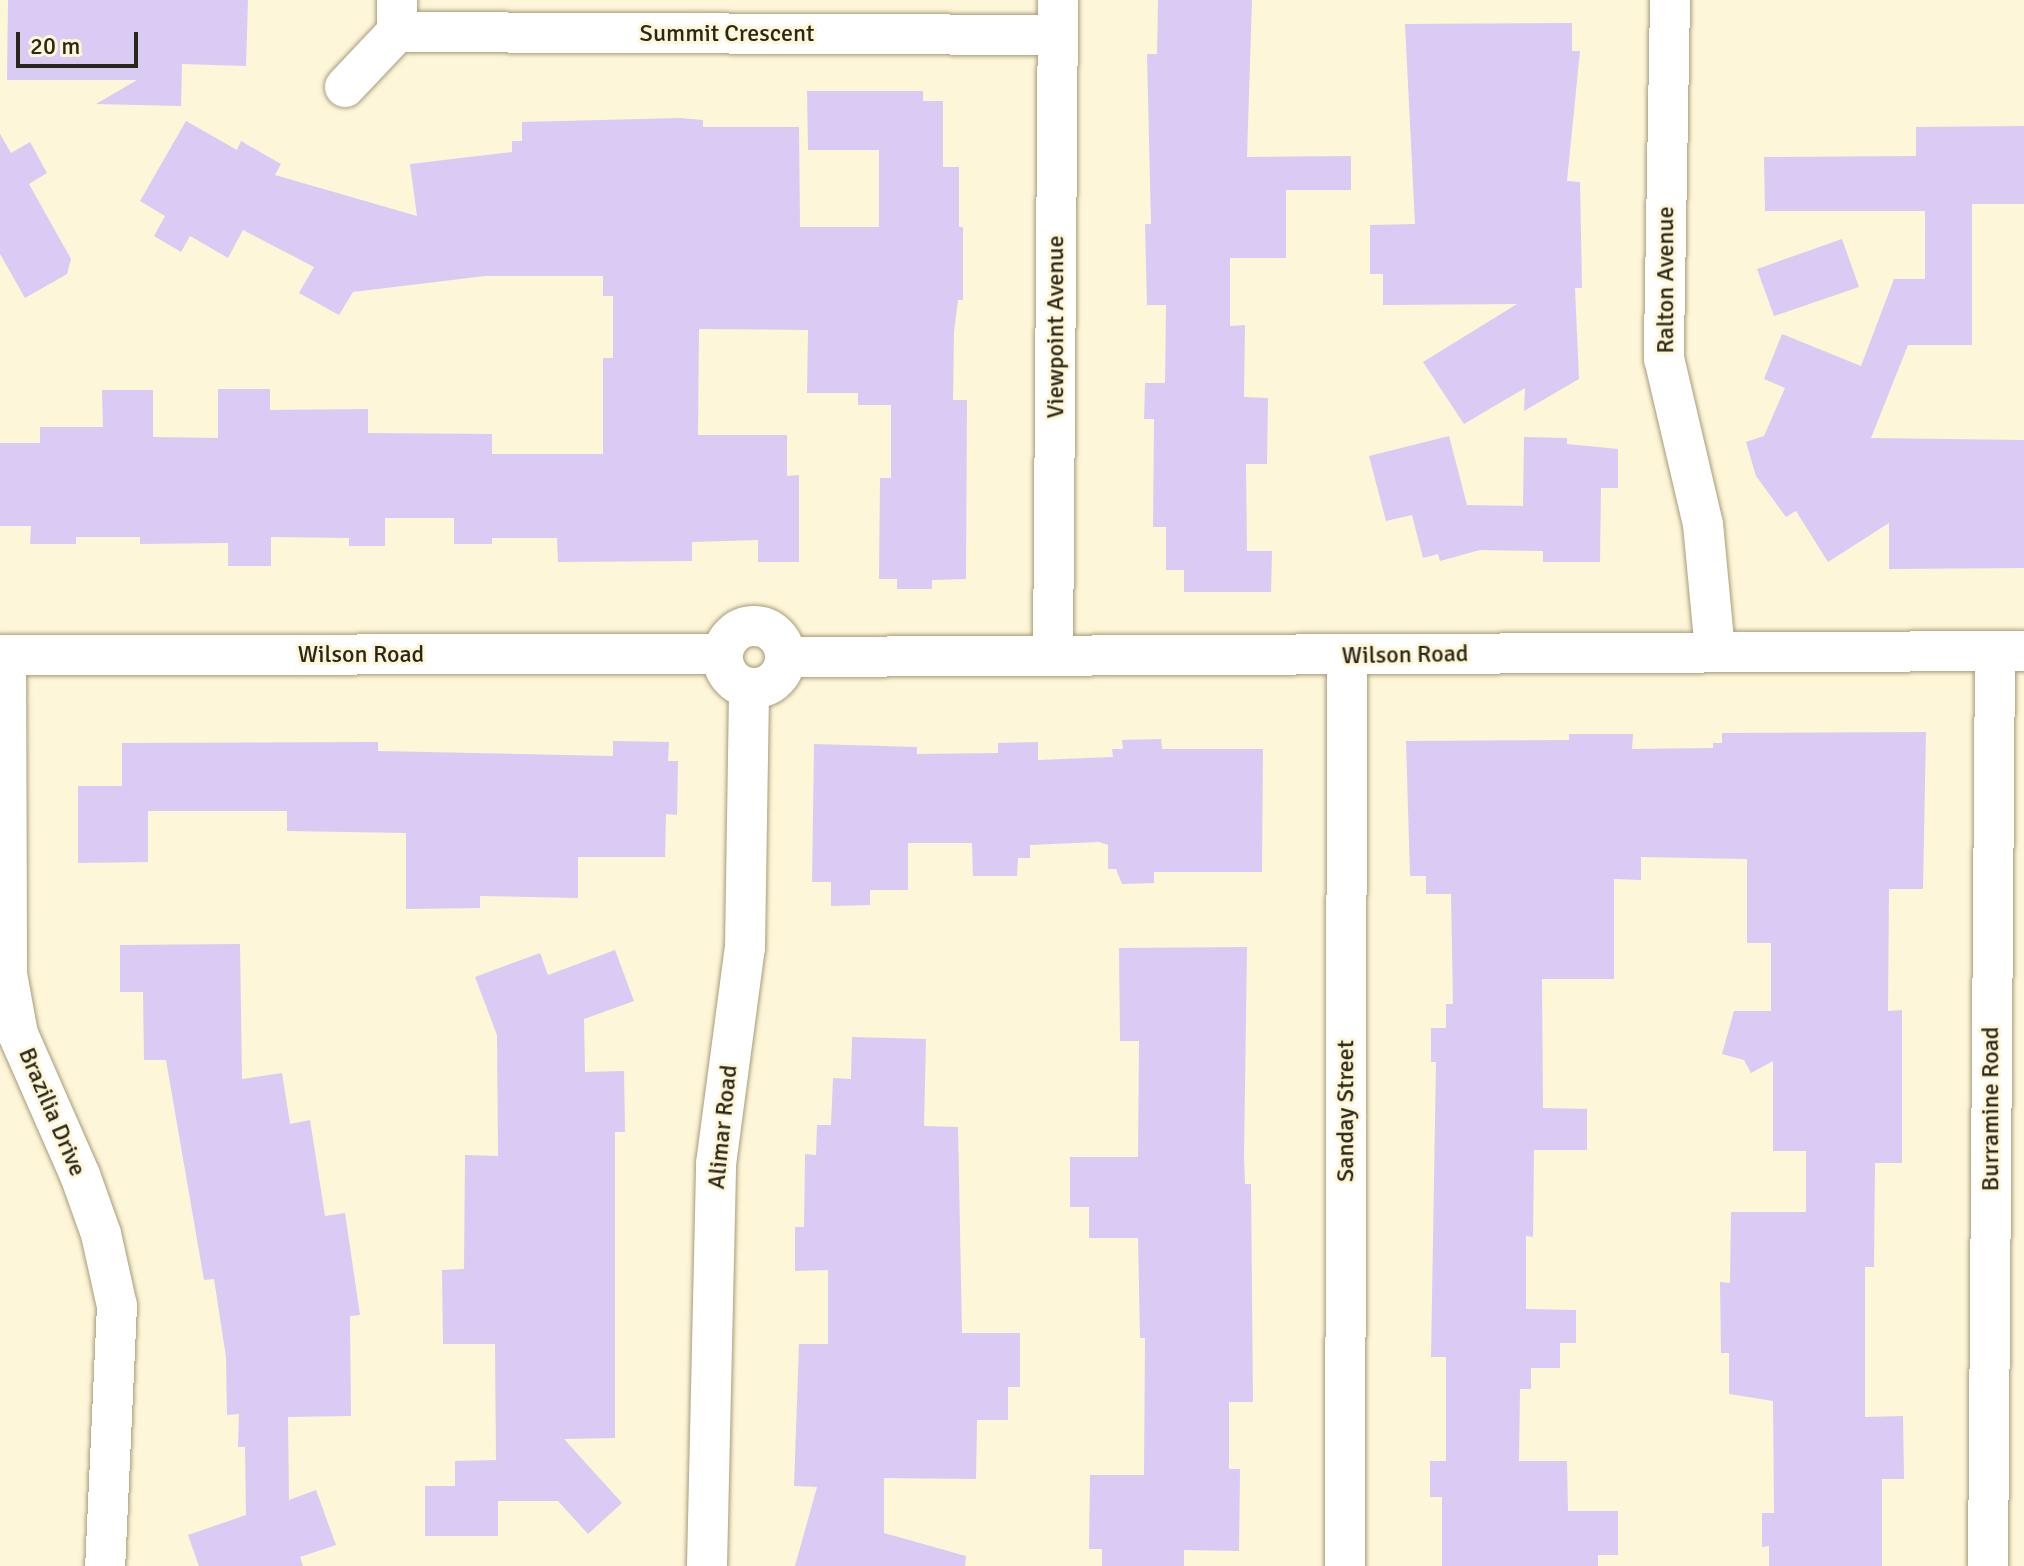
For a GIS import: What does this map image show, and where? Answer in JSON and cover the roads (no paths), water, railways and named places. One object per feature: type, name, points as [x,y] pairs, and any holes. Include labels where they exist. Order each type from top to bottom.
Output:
[{"type":"street","name":"Ralton Avenue","points":[[1670,0],[1664,358],[1703,524],[1715,651]]},
{"type":"street","name":"Summit Crescent","points":[[345,87],[397,16],[1058,17]]},
{"type":"street","name":"Viewpoint Avenue","points":[[1053,655],[1058,17]]},
{"type":"street","points":[[760,626],[779,637],[786,657],[770,684],[749,688],[730,676],[723,654],[732,635],[760,626]]},
{"type":"street","name":"Wilson Road","points":[[786,657],[1347,657],[1715,651],[2009,651]]},
{"type":"street","name":"Burramine Road","points":[[1988,1566],[2009,651]]},
{"type":"street","name":"Wilson Road","points":[[3,655],[723,654]]},
{"type":"street","name":"Brazilia Drive","points":[[3,655],[7,974],[18,1034],[80,1175],[101,1234],[117,1306],[105,1566]]},
{"type":"street","name":"Sanday Street","points":[[1345,1566],[1347,657]]},
{"type":"street","name":"Alimar Road","points":[[707,1566],[716,1164],[745,948],[749,688]]}]
